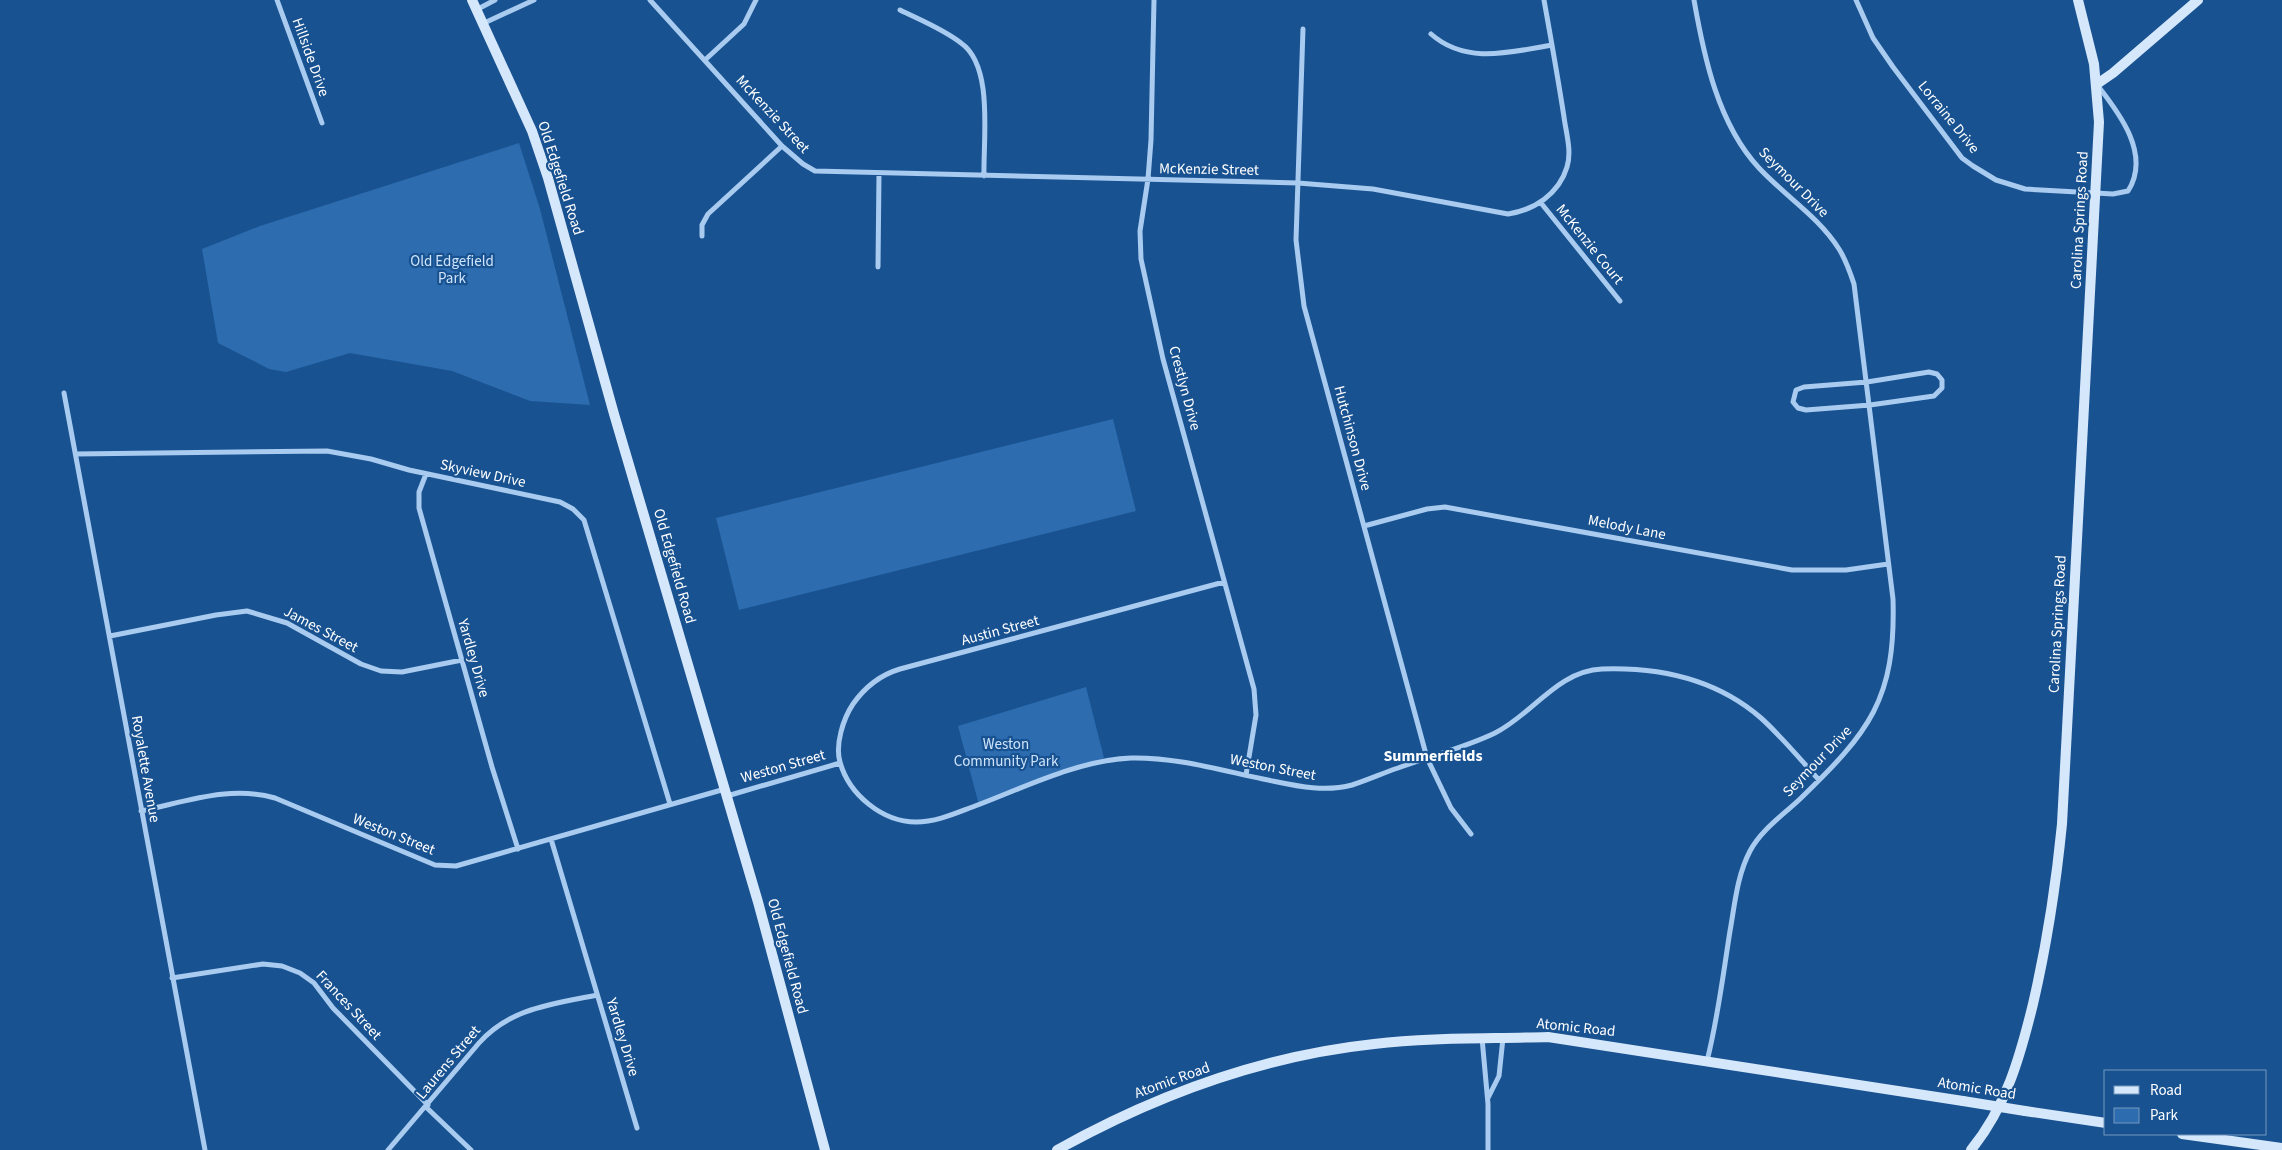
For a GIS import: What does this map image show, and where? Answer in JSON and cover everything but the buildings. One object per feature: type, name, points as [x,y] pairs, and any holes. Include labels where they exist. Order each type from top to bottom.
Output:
[{"type":"street","name":"Hillside Drive","points":[[276,0],[322,124]]},
{"type":"street","points":[[474,5],[495,0]]},
{"type":"street","points":[[482,24],[534,0]]},
{"type":"street","name":"McKenzie Street","points":[[650,0],[782,146],[816,171],[1298,184],[1373,189],[1498,214],[1517,212],[1541,203],[1560,180],[1569,158],[1544,0]]},
{"type":"street","points":[[705,60],[744,24],[756,0]]},
{"type":"street","name":"Crestlyn Drive","points":[[1154,0],[1151,140],[1148,180],[1140,231],[1141,259],[1163,359],[1255,696],[1255,725],[1246,775]]},
{"type":"street","name":"Seymour Drive","points":[[1694,0],[1716,90],[1742,144],[1758,167],[1822,228],[1846,262],[1854,284],[1893,599],[1894,630],[1884,688],[1864,730],[1819,780],[1751,848],[1734,902],[1716,1025],[1707,1062]]},
{"type":"street","name":"Lorraine Drive","points":[[1856,0],[1873,38],[1962,158],[1996,180],[2025,189],[2113,194],[2128,191],[2135,177],[2135,152],[2129,131],[2123,118],[2097,84]]},
{"type":"street","name":"Carolina Springs Road","points":[[1971,1150],[2001,1105],[2014,1074],[2038,983],[2055,892],[2062,824],[2099,122],[2097,84],[2078,0]]},
{"type":"street","points":[[2097,84],[2113,73],[2198,0]]},
{"type":"street","name":"Old Edgefield Road","points":[[474,5],[532,131],[541,158],[758,902],[825,1150]]},
{"type":"street","points":[[900,10],[962,43],[978,63],[982,79],[984,102],[984,176]]},
{"type":"street","name":"Hutchinson Drive","points":[[1303,29],[1296,240],[1300,284],[1427,758],[1451,808],[1471,834]]},
{"type":"street","points":[[1431,34],[1445,45],[1485,55],[1552,44]]},
{"type":"street","points":[[702,236],[702,225],[708,214],[782,146]]},
{"type":"street","points":[[878,267],[879,174]]},
{"type":"street","name":"McKenzie Court","points":[[1541,203],[1620,301]]},
{"type":"street","points":[[1933,373],[1940,377],[1943,384],[1940,392],[1934,396],[1870,405],[1806,410],[1798,408],[1793,402],[1796,390],[1804,387],[1867,382],[1886,377],[1933,373]]},
{"type":"street","name":"Royalette Avenue","points":[[64,393],[205,1150]]},
{"type":"street","name":"Skyview Drive","points":[[76,454],[327,451],[371,459],[426,474],[560,502],[573,509],[584,520],[670,804]]},
{"type":"street","name":"Yardley Drive","points":[[426,474],[419,492],[419,508],[492,767],[518,849]]},
{"type":"street","name":"Melody Lane","points":[[1364,526],[1427,509],[1445,507],[1792,570],[1846,570],[1888,564]]},
{"type":"street","name":"Austin Street","points":[[840,763],[839,743],[848,713],[863,691],[873,682],[890,672],[1224,582]]},
{"type":"street","name":"James Street","points":[[110,636],[216,615],[247,611],[287,623],[362,664],[381,671],[402,672],[462,660]]},
{"type":"street","name":"Weston Street","points":[[141,811],[227,793],[251,792],[275,798],[435,865],[448,867],[464,865],[670,804],[840,763],[851,785],[865,802],[884,814],[916,822],[946,817],[1057,775],[1095,763],[1112,760],[1147,758],[1171,760],[1310,788],[1335,788],[1360,782],[1481,739],[1508,725],[1562,681],[1572,676],[1605,669],[1656,672],[1701,682],[1738,701],[1763,720],[1819,780]]},
{"type":"street","name":"Yardley Drive","points":[[551,839],[637,1128]]},
{"type":"street","name":"Frances Street","points":[[172,978],[263,964],[282,966],[300,973],[314,983],[332,1008],[471,1150]]},
{"type":"street","name":"Laurens Street","points":[[388,1150],[484,1036],[505,1020],[529,1009],[597,995]]},
{"type":"street","points":[[1482,1037],[1488,1104],[1488,1150]]},
{"type":"street","name":"Atomic Road","points":[[1057,1150],[1147,1104],[1247,1070],[1314,1053],[1373,1044],[1482,1037],[1548,1037],[2104,1123]]},
{"type":"street","points":[[1488,1104],[1490,1093],[1499,1076],[1504,1038]]},
{"type":"street","points":[[2189,1135],[2282,1148]]},
{"type":"green space","name":"Old Edgefield Park","points":[[519,143],[540,209],[590,405],[530,401],[452,371],[350,353],[286,372],[269,369],[218,343],[202,249],[260,226]]},
{"type":"green space","points":[[1113,419],[1136,511],[739,610],[716,518]]},
{"type":"green space","name":"Weston Community Park","points":[[1086,687],[1104,758],[979,805],[958,726]]},
{"type":"district","name":"Summerfields","points":[[1433,755]]}]
